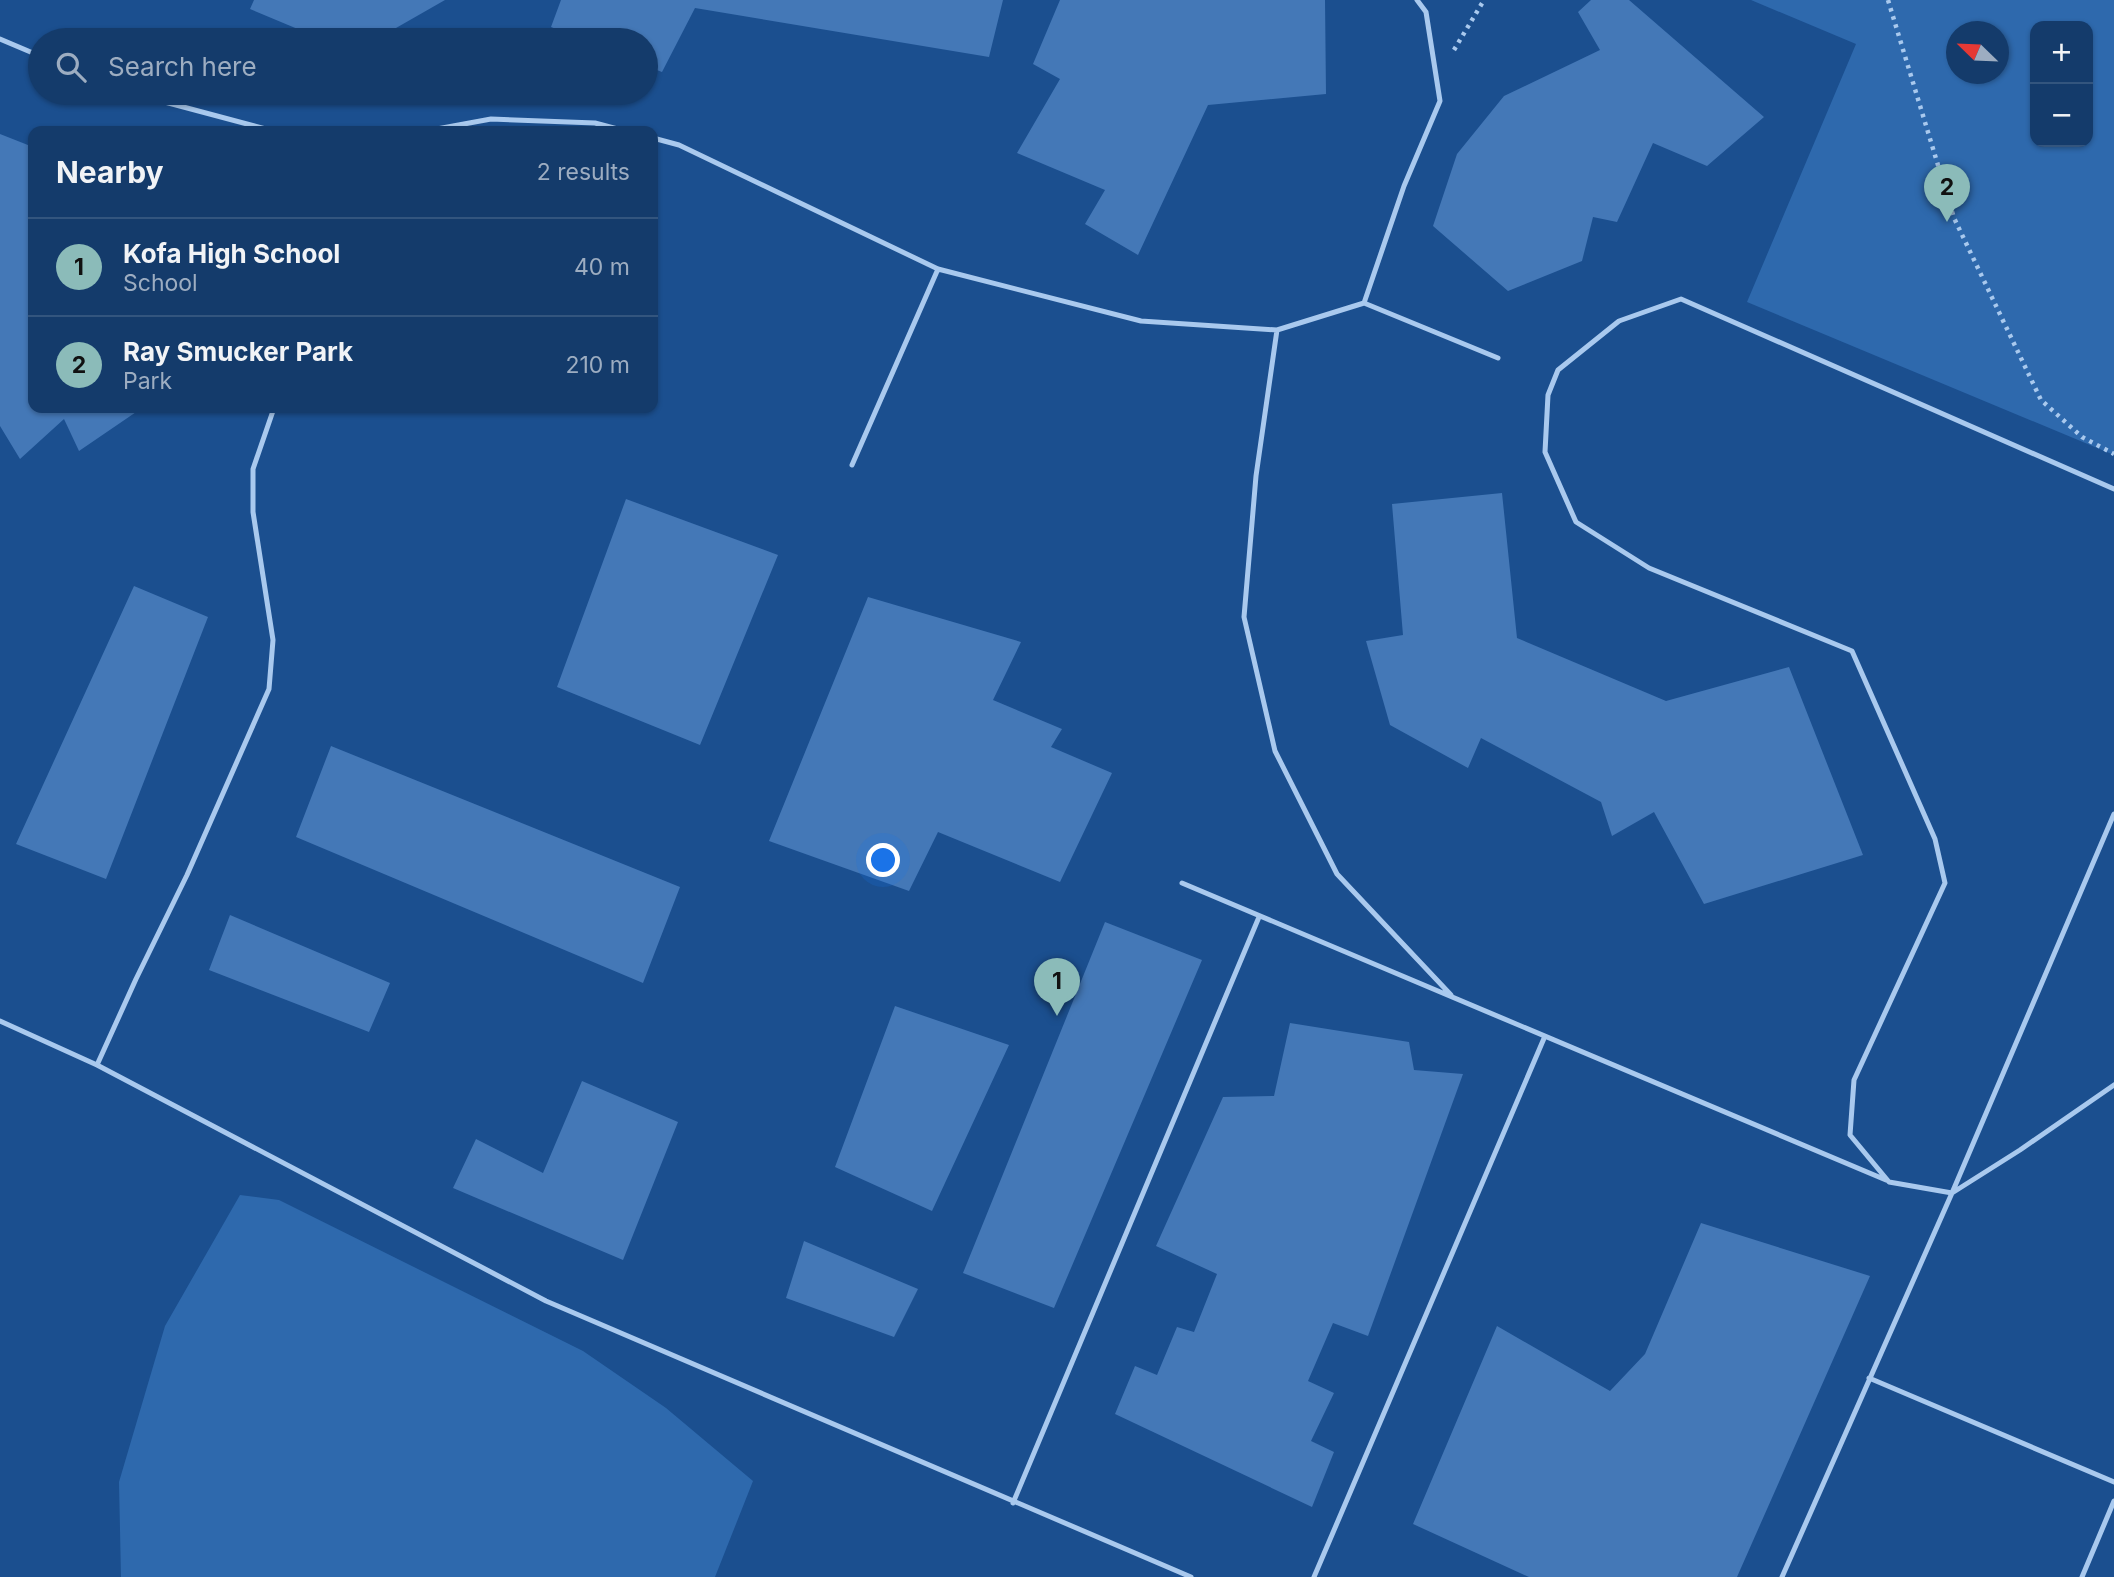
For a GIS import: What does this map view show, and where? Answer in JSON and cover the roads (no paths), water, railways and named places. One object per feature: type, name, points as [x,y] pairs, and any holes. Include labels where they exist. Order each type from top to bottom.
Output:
[{"type":"lane","points":[[1364,303],[1404,186],[1440,101],[1426,12],[1417,0]]},
{"type":"lane","points":[[0,39],[28,51]]},
{"type":"lane","points":[[176,105],[254,126]]},
{"type":"lane","points":[[453,126],[491,119],[595,123],[606,126]]},
{"type":"lane","points":[[658,139],[679,145],[938,269],[1141,321],[1277,330],[1364,303],[1498,358]]},
{"type":"lane","points":[[852,465],[938,269]]},
{"type":"lane","points":[[1889,1182],[1850,1135],[1854,1080],[1945,883],[1935,839],[1852,651],[1649,568],[1576,522],[1545,452],[1548,395],[1558,370],[1619,321],[1681,299],[2114,489]]},
{"type":"lane","points":[[1277,330],[1255,475],[1244,617],[1275,751],[1337,874],[1453,998]]},
{"type":"lane","points":[[97,1065],[187,875],[269,689],[273,640],[253,512],[253,469],[272,413]]},
{"type":"lane","points":[[1782,1577],[1952,1193],[2114,814]]},
{"type":"lane","points":[[1182,883],[1889,1182],[1952,1193],[2114,1085]]},
{"type":"lane","points":[[1013,1503],[1259,917]]},
{"type":"lane","points":[[0,1021],[97,1065],[546,1301],[1191,1577]]},
{"type":"lane","points":[[1314,1577],[1545,1037]]},
{"type":"lane","points":[[1869,1378],[2114,1482]]},
{"type":"lane","points":[[2082,1577],[2114,1501]]},
{"type":"place","name":"Ray Smucker Park","points":[[1947,222]]},
{"type":"place","name":"Kofa High School","points":[[1057,1016]]}]
